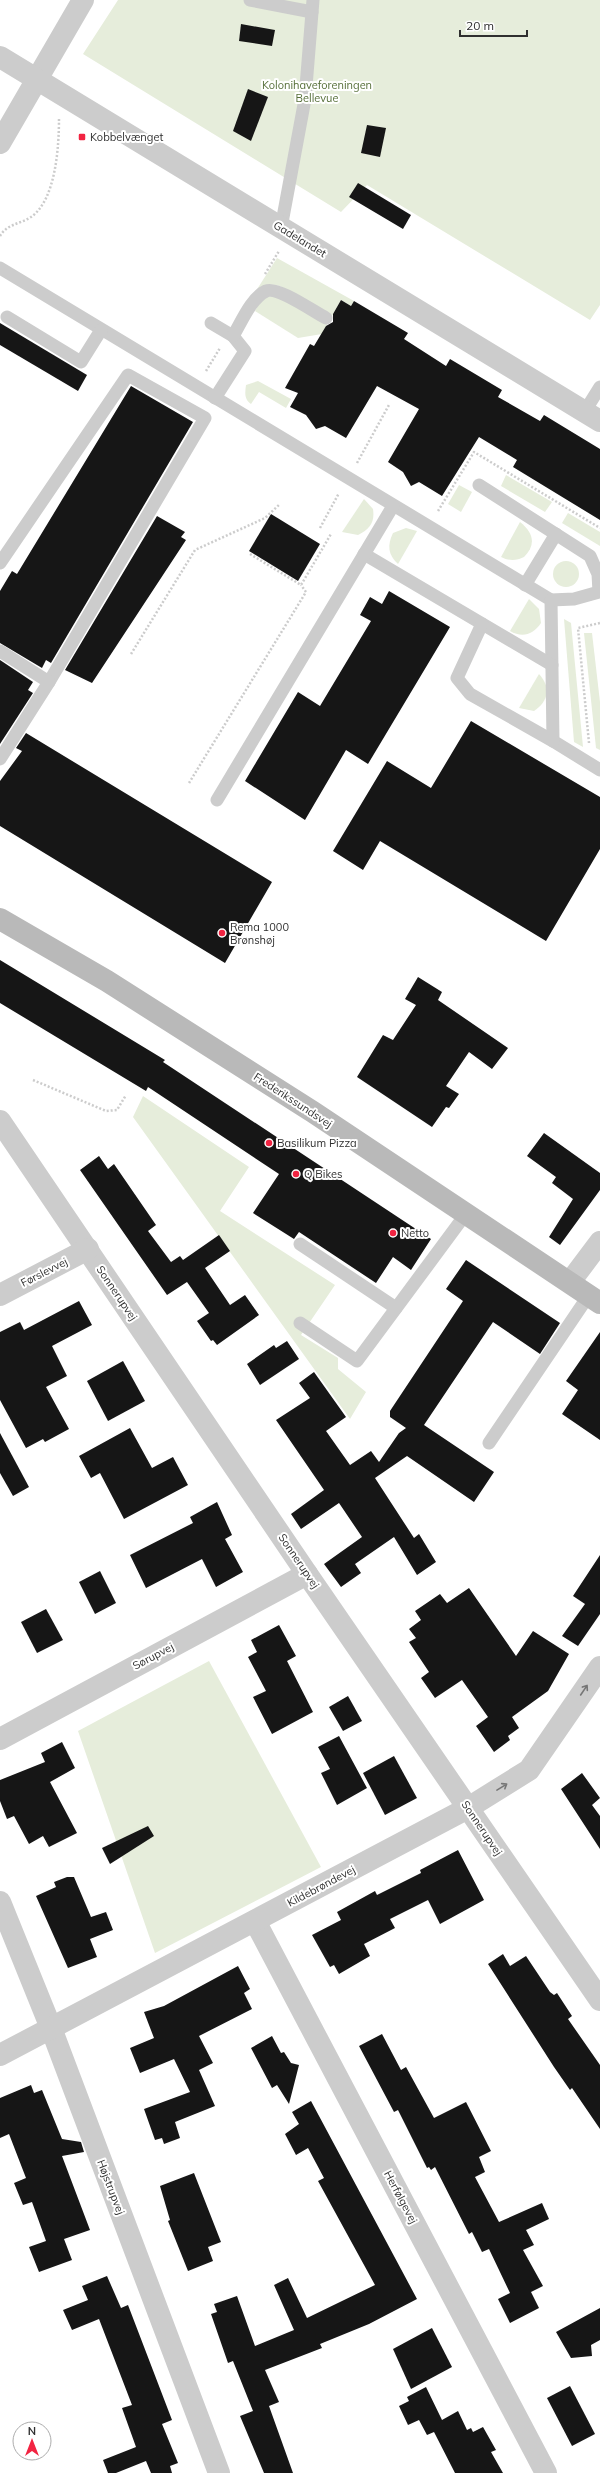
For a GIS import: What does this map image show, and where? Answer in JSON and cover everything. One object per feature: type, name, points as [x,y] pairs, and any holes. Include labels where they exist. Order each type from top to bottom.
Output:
[{"type":"main road","name":"Frederikssundsvej","points":[[0,919],[114,985],[313,1112],[465,1215],[594,1299]]},
{"type":"street","points":[[0,143],[36,78],[83,0]]},
{"type":"street","name":"Gadelandet","points":[[0,57],[593,416]]},
{"type":"street","name":"Sonnerupvej","points":[[0,1121],[88,1249],[306,1574],[600,2000]]},
{"type":"street","points":[[570,1282],[600,1242]]},
{"type":"street","name":"Førslevvej","points":[[0,1294],[88,1249]]},
{"type":"street","name":"Sørupvej","points":[[0,1739],[306,1574]]},
{"type":"street","name":"Kildebrøndevej","points":[[0,2055],[468,1808],[529,1770],[600,1667]]},
{"type":"street","name":"Højstrupvej","points":[[0,1902],[51,2028],[219,2473]]},
{"type":"street","name":"Herfølgevej","points":[[255,1921],[546,2473]]},
{"type":"lane","points":[[250,0],[313,6],[305,99],[281,228]]},
{"type":"lane","points":[[0,268],[392,506],[551,600],[574,599],[599,592],[598,574],[590,556],[479,485]]},
{"type":"lane","points":[[233,336],[257,298],[266,291],[276,290],[326,318]]},
{"type":"lane","points":[[7,317],[81,362],[101,330]]},
{"type":"lane","points":[[212,323],[233,336],[246,351],[215,398]]},
{"type":"lane","points":[[0,563],[128,375],[205,418],[48,682],[0,759]]},
{"type":"lane","points":[[593,416],[600,387]]},
{"type":"lane","points":[[217,800],[392,506]]},
{"type":"lane","points":[[525,584],[556,534]]},
{"type":"lane","points":[[364,554],[552,665]]},
{"type":"lane","points":[[551,600],[553,741]]},
{"type":"lane","points":[[482,624],[457,678],[470,694],[553,741],[600,770]]},
{"type":"lane","points":[[0,651],[48,682]]},
{"type":"lane","points":[[300,1323],[357,1361],[465,1215]]},
{"type":"lane","points":[[300,1244],[396,1308]]},
{"type":"lane","points":[[489,1443],[594,1299]]},
{"type":"path","points":[[0,236],[4,229],[31,217],[46,201],[54,171],[59,136],[60,93]]},
{"type":"path","points":[[130,654],[195,550],[265,518],[280,504]]},
{"type":"path","points":[[301,585],[331,534]]},
{"type":"path","points":[[190,783],[306,592],[301,585],[250,554]]},
{"type":"path","points":[[587,761],[590,745],[578,628],[600,623]]},
{"type":"path","points":[[33,1080],[106,1111],[117,1110],[126,1095]]},
{"type":"green space","name":"Kolonihaveforeningen Bellevue","points":[[118,0],[600,0],[600,305],[590,320],[367,185],[341,212],[83,54]]},
{"type":"green space","points":[[277,258],[354,301],[351,306],[341,300],[332,316],[280,286],[266,286],[254,294]]},
{"type":"green space","points":[[278,295],[327,324],[322,334],[298,338],[255,311],[262,298]]},
{"type":"green space","points":[[258,381],[291,399],[286,408],[259,392],[251,404],[247,400],[245,391],[246,385]]},
{"type":"green space","points":[[506,475],[552,502],[545,512],[501,486]]},
{"type":"green space","points":[[459,485],[472,492],[461,512],[448,504]]},
{"type":"green space","points":[[364,499],[373,509],[373,518],[369,528],[358,535],[342,532]]},
{"type":"green space","points":[[568,513],[600,532],[600,546],[562,523]]},
{"type":"green space","points":[[520,522],[525,526],[531,535],[532,544],[528,553],[524,557],[512,560],[501,557]]},
{"type":"green space","points":[[406,528],[417,531],[398,564],[390,553],[389,546],[393,533]]},
{"type":"green space","points":[[566,561],[575,565],[579,574],[575,583],[566,587],[557,583],[553,574],[557,565]]},
{"type":"green space","points":[[529,599],[539,609],[541,623],[531,633],[523,635],[510,631]]},
{"type":"green space","points":[[564,619],[571,623],[583,747],[574,742]]},
{"type":"green space","points":[[584,633],[592,633],[600,702],[600,750],[596,748]]},
{"type":"green space","points":[[539,674],[547,689],[547,694],[543,703],[534,711],[519,708]]},
{"type":"green space","points":[[143,1096],[249,1167],[220,1211],[335,1285],[301,1335],[338,1358],[338,1369],[366,1392],[350,1419],[133,1117]]},
{"type":"green space","points":[[209,1661],[321,1867],[155,1953],[78,1731]]},
{"type":"building","points":[[241,24],[275,30],[272,46],[239,41]]},
{"type":"building","points":[[248,89],[268,97],[251,141],[233,131]]},
{"type":"building","points":[[367,125],[386,128],[380,157],[361,153]]},
{"type":"building","points":[[358,183],[411,215],[403,229],[349,197]]},
{"type":"building","points":[[341,300],[351,306],[354,301],[408,333],[404,339],[446,366],[450,359],[502,390],[498,397],[540,421],[544,415],[600,449],[600,520],[513,467],[517,460],[479,437],[442,496],[419,482],[411,486],[403,472],[388,462],[419,409],[377,386],[346,438],[325,426],[316,429],[306,415],[290,407],[298,393],[285,388],[310,344],[314,346],[326,326],[333,322],[333,314]]},
{"type":"building","points":[[0,323],[87,375],[78,391],[0,345]]},
{"type":"building","points":[[131,386],[193,422],[51,663],[46,660],[42,668],[0,643],[0,591],[12,571],[17,574]]},
{"type":"building","points":[[271,514],[320,544],[298,581],[249,551]]},
{"type":"building","points":[[157,516],[185,532],[181,537],[186,540],[92,683],[65,670]]},
{"type":"building","points":[[389,591],[450,627],[368,764],[346,750],[305,820],[245,781],[298,692],[320,706],[371,621],[360,615],[370,597],[382,604]]},
{"type":"building","points":[[0,660],[33,682],[28,690],[33,693],[0,744]]},
{"type":"building","points":[[471,721],[600,797],[600,849],[546,941],[380,841],[363,870],[333,851],[387,761],[431,788]]},
{"type":"building","points":[[26,733],[272,882],[225,963],[0,826],[0,781],[22,751],[16,748]]},
{"type":"building","points":[[0,960],[165,1060],[163,1062],[431,1239],[411,1270],[393,1257],[376,1283],[299,1232],[294,1239],[253,1213],[279,1174],[148,1087],[146,1091],[0,1003]]},
{"type":"building","points":[[418,977],[442,992],[438,1000],[508,1048],[492,1069],[469,1052],[446,1086],[459,1094],[449,1108],[446,1107],[432,1127],[357,1077],[383,1035],[393,1040],[416,1005],[405,999]]},
{"type":"building","points":[[544,1133],[600,1173],[600,1190],[560,1245],[549,1237],[573,1199],[552,1183],[556,1177],[527,1156]]},
{"type":"building","points":[[99,1156],[108,1169],[114,1164],[156,1225],[148,1231],[171,1262],[180,1256],[183,1260],[219,1235],[230,1251],[205,1268],[230,1305],[245,1295],[259,1315],[217,1345],[213,1340],[211,1341],[197,1321],[209,1313],[187,1282],[167,1295],[80,1170]]},
{"type":"building","points":[[466,1260],[560,1323],[540,1354],[493,1322],[424,1425],[494,1472],[474,1502],[407,1456],[375,1478],[414,1538],[419,1534],[436,1562],[417,1575],[394,1537],[355,1564],[361,1573],[341,1587],[324,1564],[362,1537],[339,1503],[301,1529],[291,1514],[324,1490],[276,1420],[310,1398],[299,1383],[314,1372],[346,1417],[326,1431],[350,1465],[371,1451],[379,1462],[399,1433],[406,1428],[390,1417],[390,1411],[463,1301],[446,1289]]},
{"type":"building","points":[[79,1301],[92,1325],[52,1346],[67,1376],[46,1387],[69,1429],[45,1442],[43,1439],[26,1448],[0,1400],[0,1332],[20,1322],[24,1330]]},
{"type":"building","points":[[600,1332],[600,1440],[562,1414],[578,1390],[566,1381]]},
{"type":"building","points":[[287,1341],[299,1359],[260,1385],[247,1364],[274,1345],[276,1348]]},
{"type":"building","points":[[123,1361],[145,1401],[108,1421],[87,1381]]},
{"type":"building","points":[[130,1428],[152,1468],[173,1457],[188,1485],[124,1519],[100,1473],[91,1478],[79,1456]]},
{"type":"building","points":[[0,1433],[29,1487],[13,1496],[0,1473]]},
{"type":"building","points":[[217,1502],[232,1535],[225,1539],[243,1572],[216,1587],[202,1559],[146,1588],[130,1555],[193,1523],[190,1517]]},
{"type":"building","points":[[600,1555],[600,1614],[578,1646],[562,1636],[585,1604],[573,1596]]},
{"type":"building","points":[[100,1571],[116,1603],[95,1614],[79,1582]]},
{"type":"building","points":[[469,1588],[516,1656],[533,1631],[569,1654],[548,1691],[512,1717],[519,1728],[508,1736],[510,1740],[494,1752],[476,1726],[488,1717],[462,1680],[435,1698],[421,1678],[429,1672],[409,1642],[416,1638],[409,1629],[421,1620],[415,1611],[440,1594],[447,1603]]},
{"type":"building","points":[[46,1609],[63,1640],[37,1653],[21,1622]]},
{"type":"building","points":[[279,1625],[296,1656],[287,1661],[313,1712],[272,1734],[253,1697],[266,1691],[248,1657],[257,1652],[251,1640]]},
{"type":"building","points":[[348,1696],[362,1721],[343,1731],[329,1707]]},
{"type":"building","points":[[339,1736],[367,1788],[337,1805],[321,1773],[330,1769],[318,1747]]},
{"type":"building","points":[[62,1742],[75,1768],[50,1782],[77,1833],[49,1847],[43,1836],[29,1844],[14,1816],[7,1819],[0,1801],[0,1780],[45,1762],[41,1753]]},
{"type":"building","points":[[394,1756],[417,1798],[385,1815],[363,1773]]},
{"type":"building","points":[[582,1773],[600,1798],[592,1805],[600,1816],[600,1849],[561,1789]]},
{"type":"building","points":[[148,1826],[154,1836],[110,1864],[102,1848]]},
{"type":"building","points":[[458,1850],[484,1900],[440,1924],[428,1900],[390,1919],[395,1928],[364,1944],[370,1956],[339,1974],[334,1965],[330,1967],[312,1935],[341,1920],[337,1912],[375,1891],[377,1895],[421,1873],[420,1870]]},
{"type":"building","points":[[67,1877],[74,1877],[91,1917],[106,1912],[113,1930],[90,1939],[97,1957],[68,1968],[36,1896],[56,1887],[54,1882]]},
{"type":"building","points":[[503,1954],[510,1966],[526,1956],[550,1992],[554,1995],[557,1993],[572,2016],[568,2019],[600,2065],[600,2129],[572,2088],[570,2090],[554,2067],[488,1964]]},
{"type":"building","points":[[238,1966],[250,1989],[244,1993],[252,2009],[199,2036],[213,2063],[199,2070],[215,2106],[175,2122],[180,2138],[164,2144],[162,2138],[155,2140],[144,2109],[190,2092],[174,2059],[140,2073],[130,2048],[154,2038],[144,2012],[164,2006]]},
{"type":"building","points":[[382,2034],[401,2070],[406,2067],[434,2118],[466,2102],[491,2151],[479,2157],[485,2172],[475,2177],[499,2222],[542,2203],[549,2219],[526,2230],[534,2245],[523,2250],[543,2286],[531,2292],[539,2308],[510,2323],[498,2299],[510,2293],[489,2249],[482,2252],[472,2232],[469,2234],[435,2167],[431,2170],[429,2167],[427,2168],[398,2110],[394,2112],[359,2046]]},
{"type":"building","points":[[272,2036],[281,2053],[284,2052],[291,2063],[299,2065],[289,2104],[277,2085],[272,2088],[251,2048]]},
{"type":"building","points":[[31,2085],[34,2093],[42,2090],[62,2139],[81,2142],[84,2152],[62,2156],[90,2230],[64,2239],[72,2260],[39,2272],[29,2247],[46,2241],[32,2202],[23,2205],[14,2183],[26,2178],[9,2134],[0,2138],[0,2098]]},
{"type":"building","points":[[311,2101],[417,2299],[369,2324],[320,2344],[322,2348],[265,2370],[279,2402],[269,2406],[293,2473],[264,2473],[240,2416],[253,2411],[233,2361],[228,2363],[211,2314],[217,2312],[214,2304],[237,2296],[255,2346],[294,2330],[274,2285],[288,2278],[307,2318],[375,2285],[318,2181],[324,2178],[308,2148],[296,2155],[285,2134],[299,2124],[292,2112]]},
{"type":"building","points":[[194,2173],[221,2242],[208,2247],[213,2261],[188,2271],[168,2221],[170,2220],[160,2186]]},
{"type":"building","points":[[107,2276],[121,2308],[128,2305],[172,2420],[162,2424],[178,2463],[170,2466],[172,2473],[151,2473],[146,2461],[116,2473],[108,2473],[103,2460],[136,2447],[122,2408],[132,2405],[99,2319],[72,2330],[63,2310],[88,2300],[82,2286]]},
{"type":"building","points":[[600,2308],[600,2340],[591,2345],[592,2356],[571,2358],[556,2332]]},
{"type":"building","points":[[432,2328],[452,2367],[411,2389],[393,2349]]},
{"type":"building","points":[[570,2386],[595,2434],[572,2446],[547,2398]]},
{"type":"building","points":[[426,2387],[442,2420],[458,2411],[467,2430],[471,2428],[473,2432],[483,2427],[496,2450],[491,2452],[503,2473],[455,2473],[434,2432],[427,2435],[419,2420],[408,2425],[399,2406],[409,2401],[407,2397]]},
{"type":"place","name":"Kobbelvænget","points":[[82,137]]},
{"type":"place","name":"Rema 1000 Brønshøj","points":[[222,933]]},
{"type":"place","name":"Basilikum Pizza","points":[[269,1143]]},
{"type":"place","name":"Q Bikes","points":[[296,1174]]},
{"type":"place","name":"Netto","points":[[393,1233]]}]
